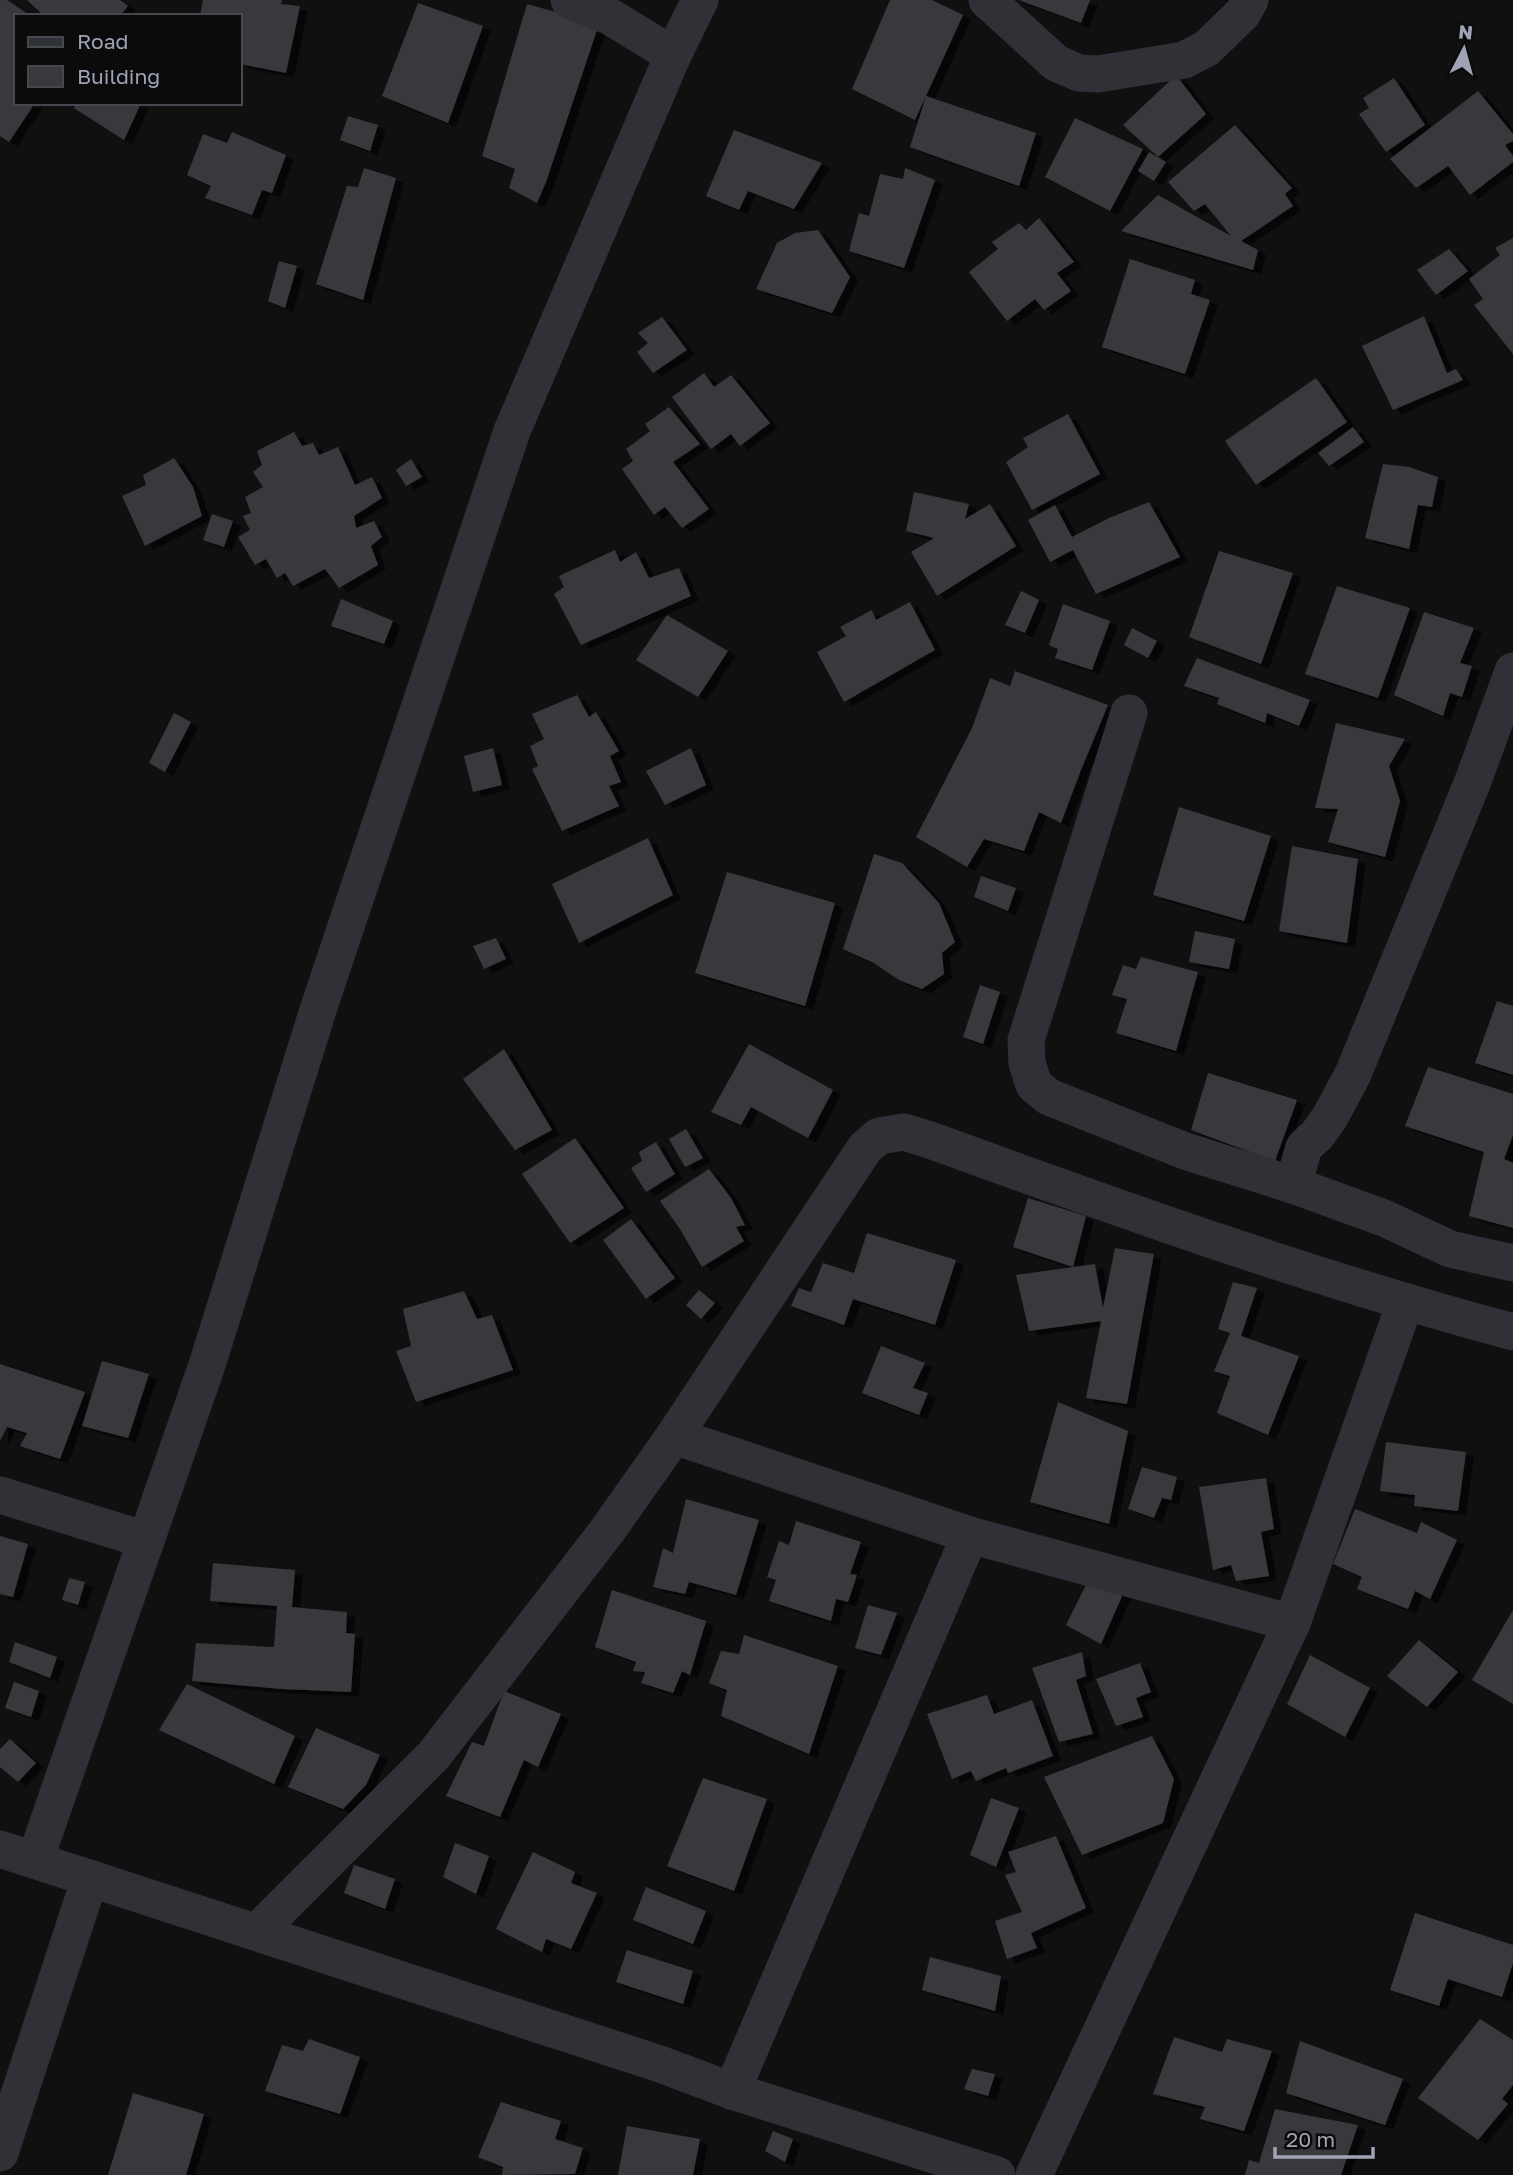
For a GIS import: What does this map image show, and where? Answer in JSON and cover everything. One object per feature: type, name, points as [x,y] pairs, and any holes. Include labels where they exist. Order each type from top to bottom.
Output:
[{"type":"street","points":[[569,0],[609,16],[673,55]]},
{"type":"street","points":[[35,1860],[206,1365],[319,1007],[512,431],[673,55],[700,0]]},
{"type":"street","points":[[987,0],[1056,63],[1079,73],[1098,74],[1184,60],[1207,48],[1243,13],[1250,0]]},
{"type":"street","points":[[1293,1185],[1304,1147],[1330,1117],[1353,1074],[1473,781],[1513,671]]},
{"type":"street","points":[[1129,713],[1026,1040],[1027,1063],[1034,1085],[1049,1097],[1185,1151],[1321,1194],[1384,1218],[1450,1249],[1513,1263]]},
{"type":"street","points":[[257,1933],[433,1755],[607,1531],[674,1436],[865,1148],[879,1136],[904,1132],[930,1140],[1125,1211],[1405,1303],[1513,1332]]},
{"type":"street","points":[[1034,2175],[1292,1623],[1405,1303]]},
{"type":"street","points":[[674,1436],[970,1535],[1292,1623]]},
{"type":"street","points":[[0,1495],[146,1540]]},
{"type":"street","points":[[732,2091],[970,1535]]},
{"type":"street","points":[[0,1849],[660,2064],[732,2091],[997,2175]]},
{"type":"street","points":[[0,2153],[90,1878]]},
{"type":"building","points":[[0,0],[7,0],[28,14],[14,14],[14,105],[34,105],[9,142],[0,136]]},
{"type":"building","points":[[27,0],[120,0],[128,6],[122,14],[42,14]]},
{"type":"building","points":[[203,0],[282,0],[281,4],[300,6],[286,73],[242,64],[242,14],[200,14]]},
{"type":"building","points":[[890,0],[932,0],[963,15],[915,120],[852,89]]},
{"type":"building","points":[[1019,0],[1090,0],[1081,23]]},
{"type":"building","points":[[418,3],[483,26],[448,123],[382,96]]},
{"type":"building","points":[[527,4],[599,24],[537,203],[509,188],[515,169],[482,156]]},
{"type":"building","points":[[1176,75],[1206,114],[1158,157],[1123,125]]},
{"type":"building","points":[[1394,78],[1425,125],[1386,152],[1359,114],[1369,108],[1363,98]]},
{"type":"building","points":[[1478,91],[1513,134],[1513,141],[1505,145],[1513,156],[1513,162],[1470,195],[1448,166],[1416,188],[1390,159]]},
{"type":"building","points":[[926,96],[1036,133],[1019,186],[910,147]]},
{"type":"building","points":[[76,105],[140,105],[124,140],[74,108]]},
{"type":"building","points":[[348,116],[378,125],[370,151],[340,140]]},
{"type":"building","points":[[1075,118],[1143,149],[1110,211],[1045,177]]},
{"type":"building","points":[[1235,125],[1292,188],[1285,194],[1293,206],[1241,241],[1258,250],[1253,270],[1121,231],[1158,195],[1231,236],[1205,204],[1194,211],[1168,182]]},
{"type":"building","points":[[734,130],[822,163],[794,209],[748,191],[739,210],[706,196]]},
{"type":"building","points":[[232,132],[286,155],[272,193],[262,190],[252,215],[205,198],[211,186],[187,175],[203,134],[227,143]]},
{"type":"building","points":[[1149,152],[1166,162],[1154,181],[1138,171]]},
{"type":"building","points":[[364,168],[396,178],[363,300],[316,284],[347,186],[358,187]]},
{"type":"building","points":[[905,168],[935,180],[904,268],[849,251],[859,213],[869,216],[880,174],[903,179]]},
{"type":"building","points":[[1039,218],[1074,262],[1057,273],[1071,291],[1044,310],[1035,299],[1007,321],[969,272],[998,249],[992,242],[1019,223],[1026,230]]},
{"type":"building","points":[[818,230],[850,277],[832,313],[756,289],[777,243],[795,233]]},
{"type":"building","points":[[1513,238],[1513,354],[1474,305],[1483,299],[1469,279],[1500,255],[1495,248]]},
{"type":"building","points":[[1449,249],[1468,271],[1436,295],[1417,270]]},
{"type":"building","points":[[1130,259],[1195,280],[1191,294],[1210,300],[1185,374],[1102,347]]},
{"type":"building","points":[[279,261],[297,266],[285,308],[268,301]]},
{"type":"building","points":[[1424,316],[1447,373],[1456,369],[1463,380],[1393,410],[1362,346]]},
{"type":"building","points":[[662,317],[687,350],[653,373],[637,352],[648,343],[638,333]]},
{"type":"building","points":[[704,373],[714,387],[731,375],[770,423],[740,446],[731,434],[711,449],[672,397]]},
{"type":"building","points":[[1316,378],[1347,422],[1256,485],[1225,441]]},
{"type":"building","points":[[669,407],[700,444],[673,462],[709,509],[682,528],[665,507],[654,515],[622,469],[633,461],[626,449],[650,431],[645,424]]},
{"type":"building","points":[[1068,414],[1100,474],[1032,510],[1006,462],[1028,447],[1023,438]]},
{"type":"building","points":[[1353,427],[1364,442],[1329,466],[1318,453]]},
{"type":"building","points":[[294,432],[302,446],[313,443],[319,455],[338,447],[355,485],[372,477],[382,498],[354,516],[356,528],[374,521],[382,537],[371,546],[378,565],[339,588],[325,569],[293,586],[285,573],[277,578],[266,559],[255,565],[238,537],[250,530],[243,516],[251,513],[245,497],[263,487],[253,472],[262,465],[257,451]]},
{"type":"building","points":[[174,458],[193,487],[202,516],[145,546],[122,496],[146,485],[143,475]]},
{"type":"building","points":[[411,459],[422,477],[406,486],[396,470]]},
{"type":"building","points":[[1383,464],[1409,467],[1438,477],[1432,507],[1418,505],[1409,549],[1365,538]]},
{"type":"building","points":[[914,492],[969,504],[965,519],[990,504],[1016,546],[937,596],[911,552],[934,538],[906,531]]},
{"type":"building","points":[[1149,502],[1180,557],[1096,594],[1073,550],[1050,562],[1028,520],[1055,505],[1072,537]]},
{"type":"building","points":[[212,514],[233,521],[224,547],[203,540]]},
{"type":"building","points":[[615,550],[620,562],[636,552],[649,578],[679,568],[691,596],[581,645],[554,594],[564,587],[559,576]]},
{"type":"building","points":[[1219,551],[1293,573],[1261,664],[1189,637]]},
{"type":"building","points":[[1337,586],[1410,608],[1378,698],[1305,674]]},
{"type":"building","points":[[1021,591],[1039,600],[1025,633],[1005,625]]},
{"type":"building","points":[[341,599],[393,621],[384,644],[331,626]]},
{"type":"building","points":[[910,602],[935,650],[844,702],[817,652],[846,636],[840,627],[872,610],[876,620]]},
{"type":"building","points":[[1063,604],[1110,621],[1092,670],[1055,658],[1058,649],[1049,645]]},
{"type":"building","points":[[1424,612],[1474,628],[1460,663],[1472,666],[1462,697],[1450,693],[1443,716],[1394,695]]},
{"type":"building","points":[[667,615],[728,651],[698,697],[636,660]]},
{"type":"building","points":[[1132,628],[1157,641],[1148,658],[1124,645]]},
{"type":"building","points":[[1197,658],[1310,700],[1299,726],[1267,713],[1265,723],[1217,704],[1219,698],[1184,686]]},
{"type":"building","points":[[1015,671],[1108,705],[1061,823],[1039,812],[1024,851],[984,839],[967,867],[916,837],[972,728],[990,678],[1010,686]]},
{"type":"building","points":[[577,695],[589,717],[596,712],[619,751],[610,756],[621,782],[609,786],[619,806],[562,831],[532,769],[538,766],[530,746],[544,739],[532,714]]},
{"type":"building","points":[[174,713],[191,722],[165,772],[149,763]]},
{"type":"building","points":[[1336,723],[1405,739],[1389,766],[1400,801],[1385,857],[1328,842],[1338,809],[1315,808]]},
{"type":"building","points":[[493,748],[502,785],[473,792],[464,756]]},
{"type":"building","points":[[691,748],[706,785],[665,805],[646,771]]},
{"type":"building","points":[[1179,807],[1271,836],[1244,921],[1153,895]]},
{"type":"building","points":[[648,838],[673,895],[579,943],[552,884]]},
{"type":"building","points":[[1292,846],[1358,859],[1347,943],[1279,931]]},
{"type":"building","points":[[874,854],[902,863],[939,903],[955,942],[942,953],[944,974],[922,989],[899,980],[874,963],[843,949]]},
{"type":"building","points":[[727,872],[835,903],[805,1006],[695,973]]},
{"type":"building","points":[[981,876],[1016,888],[1008,911],[974,897]]},
{"type":"building","points":[[1195,931],[1235,939],[1229,969],[1189,962]]},
{"type":"building","points":[[496,938],[506,959],[484,969],[473,946]]},
{"type":"building","points":[[1141,957],[1198,972],[1176,1051],[1116,1033],[1127,999],[1112,995],[1123,965],[1136,969]]},
{"type":"building","points":[[980,985],[1000,992],[983,1044],[963,1037]]},
{"type":"building","points":[[1497,1001],[1513,1006],[1513,1075],[1475,1063]]},
{"type":"building","points":[[749,1044],[833,1090],[808,1138],[751,1107],[741,1125],[711,1112]]},
{"type":"building","points":[[504,1049],[552,1130],[515,1150],[463,1079]]},
{"type":"building","points":[[1428,1067],[1513,1094],[1513,1135],[1504,1159],[1513,1163],[1513,1228],[1469,1216],[1484,1152],[1405,1126]]},
{"type":"building","points":[[1208,1073],[1297,1100],[1275,1161],[1191,1130]]},
{"type":"building","points":[[686,1129],[703,1158],[685,1167],[669,1139]]},
{"type":"building","points":[[575,1138],[624,1208],[570,1243],[522,1174]]},
{"type":"building","points":[[656,1142],[675,1174],[646,1192],[631,1168],[642,1161],[639,1152]]},
{"type":"building","points":[[709,1169],[731,1198],[745,1225],[736,1227],[744,1241],[702,1267],[660,1201]]},
{"type":"building","points":[[1028,1198],[1086,1216],[1073,1267],[1013,1247]]},
{"type":"building","points":[[631,1219],[675,1278],[646,1299],[603,1240]]},
{"type":"building","points":[[867,1233],[956,1260],[935,1325],[853,1299],[844,1325],[791,1306],[799,1288],[811,1292],[823,1263],[854,1273]]},
{"type":"building","points":[[1115,1248],[1154,1254],[1127,1404],[1086,1398],[1101,1321],[1029,1331],[1016,1275],[1095,1264],[1103,1308]]},
{"type":"building","points":[[1233,1282],[1257,1288],[1241,1336],[1299,1356],[1268,1435],[1217,1413],[1230,1376],[1214,1371],[1230,1333],[1218,1329]]},
{"type":"building","points":[[699,1290],[715,1303],[701,1319],[686,1305]]},
{"type":"building","points":[[464,1291],[477,1319],[492,1315],[513,1370],[416,1402],[396,1351],[411,1346],[403,1309]]},
{"type":"building","points":[[881,1346],[925,1363],[913,1388],[928,1393],[919,1415],[862,1393]]},
{"type":"building","points":[[102,1361],[149,1374],[128,1438],[82,1426]]},
{"type":"building","points":[[0,1364],[85,1392],[60,1459],[20,1446],[27,1433],[7,1427],[0,1441]]},
{"type":"building","points":[[1058,1402],[1128,1431],[1109,1524],[1030,1502]]},
{"type":"building","points":[[1386,1442],[1466,1452],[1458,1511],[1414,1506],[1415,1495],[1380,1491]]},
{"type":"building","points":[[1142,1467],[1177,1477],[1171,1500],[1162,1498],[1154,1518],[1128,1509]]},
{"type":"building","points":[[1266,1478],[1274,1529],[1261,1532],[1269,1576],[1236,1581],[1231,1565],[1213,1570],[1199,1487]]},
{"type":"building","points":[[686,1499],[759,1520],[736,1595],[689,1582],[685,1594],[653,1587],[663,1548],[673,1553]]},
{"type":"building","points":[[1355,1509],[1417,1533],[1421,1522],[1457,1540],[1430,1599],[1415,1591],[1408,1609],[1357,1589],[1362,1577],[1333,1564]]},
{"type":"building","points":[[796,1521],[861,1542],[850,1574],[857,1575],[848,1602],[836,1599],[831,1621],[769,1601],[776,1580],[767,1577],[779,1541],[789,1545]]},
{"type":"building","points":[[0,1536],[28,1544],[13,1597],[0,1594]]},
{"type":"building","points":[[213,1563],[295,1570],[292,1607],[347,1612],[346,1633],[355,1634],[351,1692],[192,1681],[196,1643],[274,1647],[277,1606],[210,1601]]},
{"type":"building","points":[[69,1578],[85,1582],[78,1605],[62,1600]]},
{"type":"building","points":[[1089,1579],[1123,1594],[1101,1644],[1066,1625]]},
{"type":"building","points":[[612,1590],[706,1621],[690,1675],[682,1671],[673,1693],[641,1683],[645,1672],[633,1671],[636,1662],[595,1647]]},
{"type":"building","points":[[868,1605],[897,1613],[881,1655],[855,1648]]},
{"type":"building","points":[[1513,1610],[1513,1704],[1472,1680]]},
{"type":"building","points":[[744,1635],[838,1666],[809,1754],[721,1716],[727,1690],[709,1683],[721,1651],[739,1654]]},
{"type":"building","points":[[1419,1640],[1458,1672],[1427,1707],[1387,1676]]},
{"type":"building","points":[[15,1642],[57,1657],[50,1678],[9,1662]]},
{"type":"building","points":[[1082,1652],[1086,1676],[1076,1680],[1093,1734],[1059,1742],[1032,1668]]},
{"type":"building","points":[[1310,1655],[1370,1688],[1345,1737],[1287,1704]]},
{"type":"building","points":[[1140,1663],[1151,1692],[1136,1698],[1143,1717],[1116,1726],[1096,1679]]},
{"type":"building","points":[[14,1682],[39,1691],[31,1717],[5,1708]]},
{"type":"building","points":[[187,1684],[295,1736],[274,1784],[159,1730]]},
{"type":"building","points":[[504,1691],[561,1714],[538,1767],[524,1760],[500,1817],[446,1796],[472,1742],[484,1746]]},
{"type":"building","points":[[987,1695],[994,1714],[1032,1700],[1053,1756],[1008,1773],[1006,1768],[976,1781],[971,1771],[952,1779],[927,1714]]},
{"type":"building","points":[[316,1728],[380,1755],[366,1785],[343,1809],[288,1787]]},
{"type":"building","points":[[1152,1736],[1174,1779],[1163,1823],[1082,1855],[1044,1777]]},
{"type":"building","points":[[10,1739],[36,1763],[18,1782],[0,1767],[0,1749]]},
{"type":"building","points":[[703,1778],[767,1799],[734,1891],[667,1866]]},
{"type":"building","points":[[991,1798],[1019,1808],[996,1867],[970,1855]]},
{"type":"building","points":[[1056,1836],[1086,1908],[1031,1933],[1037,1948],[1007,1959],[995,1921],[1022,1912],[1005,1875],[1016,1872],[1008,1852]]},
{"type":"building","points":[[455,1843],[489,1856],[476,1894],[443,1877]]},
{"type":"building","points":[[533,1852],[575,1872],[571,1883],[597,1893],[571,1949],[546,1939],[542,1952],[496,1929]]},
{"type":"building","points":[[354,1865],[395,1879],[385,1909],[344,1893]]},
{"type":"building","points":[[646,1887],[706,1911],[693,1944],[633,1920]]},
{"type":"building","points":[[1415,1913],[1513,1945],[1513,1963],[1502,1997],[1448,1979],[1439,2006],[1390,1990]]},
{"type":"building","points":[[627,1950],[693,1971],[683,2004],[616,1982]]},
{"type":"building","points":[[930,1957],[1001,1976],[995,2011],[922,1990]]},
{"type":"building","points":[[1480,2019],[1513,2040],[1513,2085],[1502,2099],[1508,2104],[1478,2140],[1418,2098]]},
{"type":"building","points":[[1174,2037],[1222,2052],[1227,2039],[1272,2051],[1244,2131],[1200,2119],[1205,2107],[1153,2094]]},
{"type":"building","points":[[309,2039],[360,2057],[340,2114],[265,2091],[282,2045],[303,2051]]},
{"type":"building","points":[[1300,2041],[1403,2079],[1385,2125],[1286,2093]]},
{"type":"building","points":[[972,2069],[995,2074],[988,2096],[964,2089]]},
{"type":"building","points":[[133,2093],[204,2114],[186,2175],[108,2175]]},
{"type":"building","points":[[501,2102],[561,2121],[555,2139],[583,2148],[575,2174],[502,2175],[503,2167],[478,2157]]},
{"type":"building","points":[[1275,2109],[1358,2125],[1341,2175],[1245,2175],[1249,2160],[1259,2163]]},
{"type":"building","points":[[627,2126],[700,2139],[693,2175],[618,2175]]},
{"type":"building","points":[[773,2131],[793,2139],[785,2162],[765,2151]]}]
